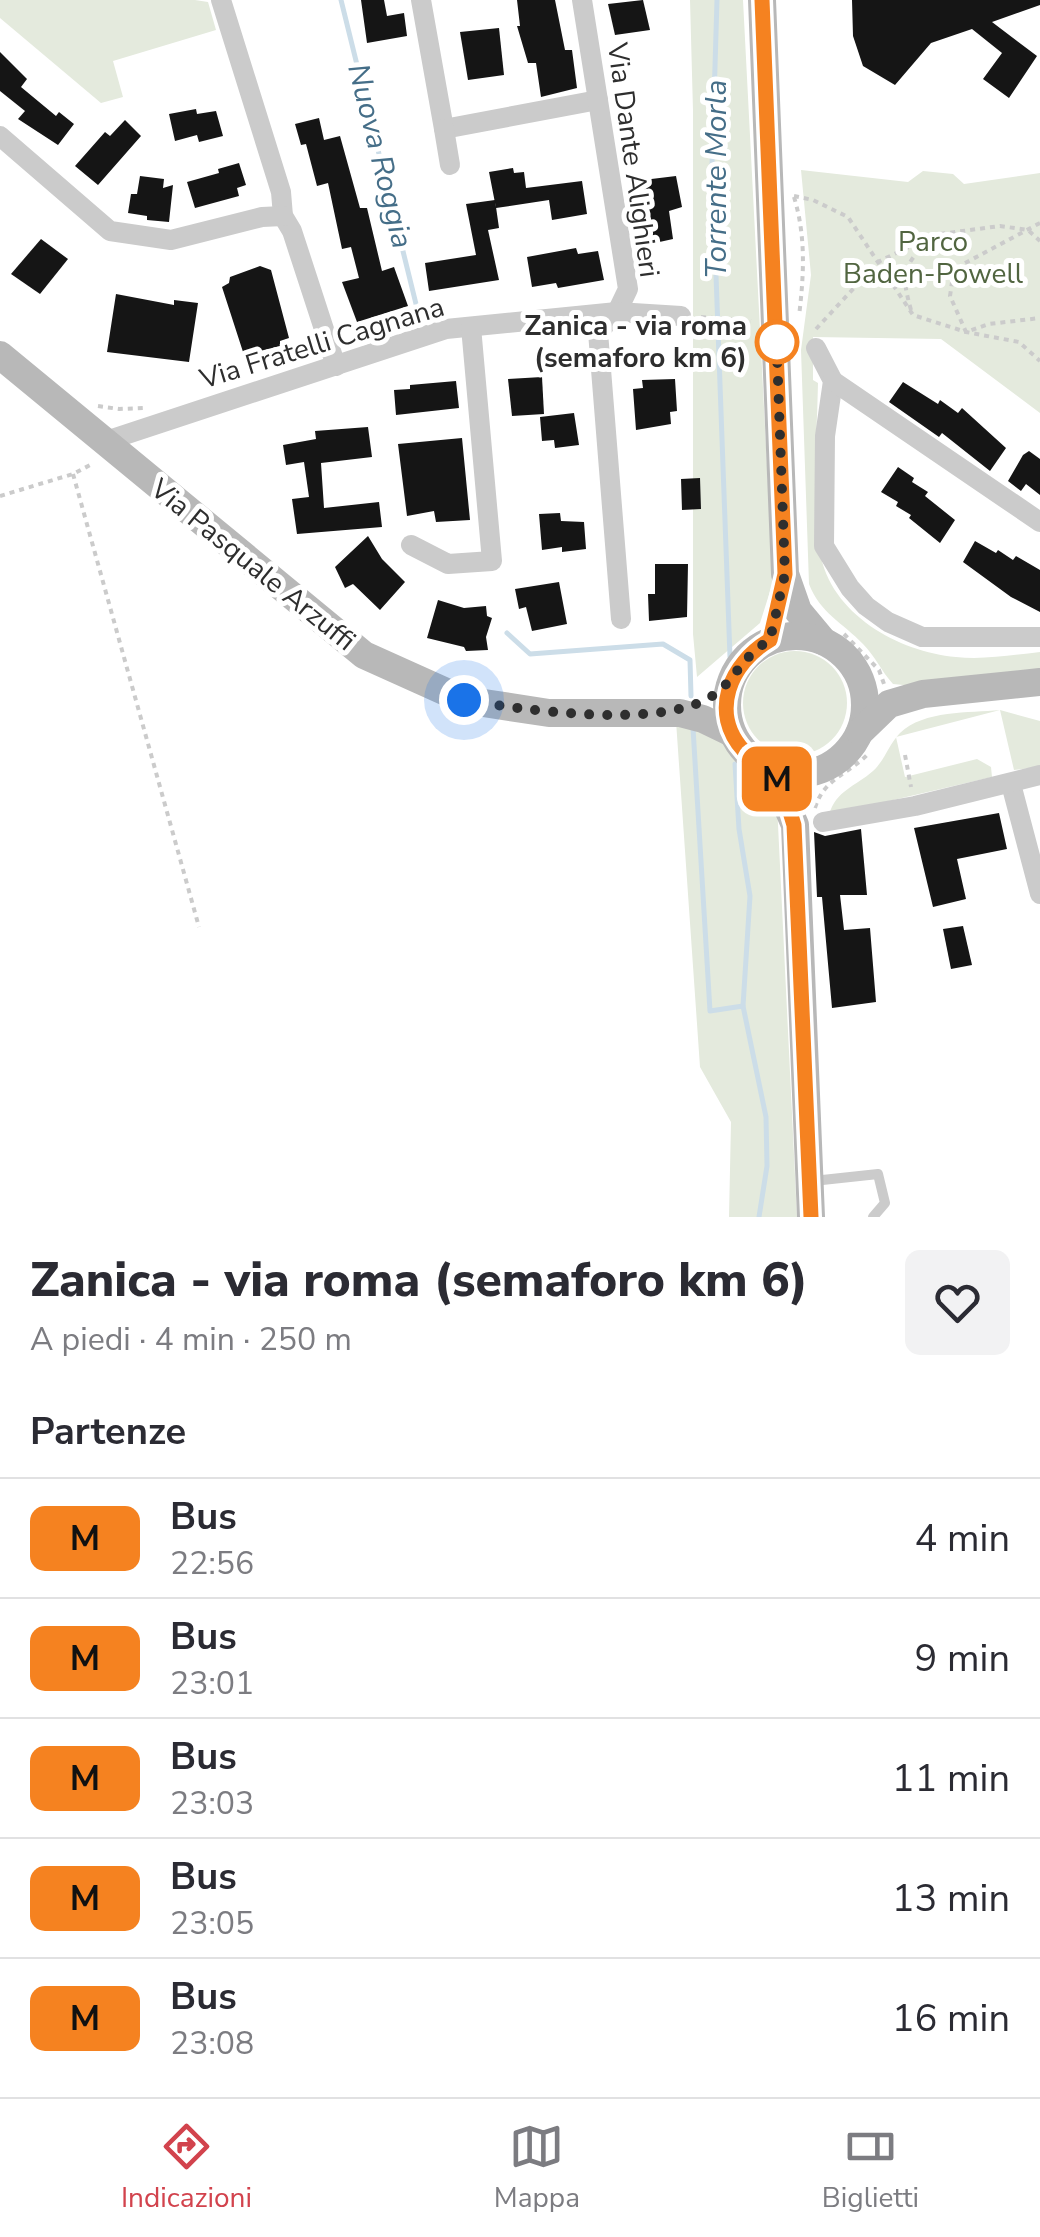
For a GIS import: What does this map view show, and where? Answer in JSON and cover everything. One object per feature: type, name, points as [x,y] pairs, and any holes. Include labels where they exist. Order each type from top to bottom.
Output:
[{"type":"main road","points":[[762,0],[785,574],[770,640]]},
{"type":"main road","name":"Via Pasquale Arzuffi","points":[[0,355],[364,655],[464,700],[549,714],[660,712],[703,719],[732,733]]},
{"type":"main road","points":[[785,574],[798,611],[823,641]]},
{"type":"main road","points":[[809,824],[772,770],[742,749],[732,733],[727,716],[730,680],[753,650],[770,640],[805,636],[823,641],[839,650],[861,680],[864,716],[859,734]]},
{"type":"main road","name":"Via Pasquale Arzuffi","points":[[660,712],[700,702],[730,680]]},
{"type":"main road","points":[[861,680],[923,694]]},
{"type":"main road","points":[[811,1217],[809,824],[801,802],[822,770],[850,748],[888,704],[923,694],[1040,682]]},
{"type":"main road","points":[[772,770],[788,774],[822,770]]},
{"type":"street","points":[[221,0],[280,192],[282,216],[292,232],[336,366]]},
{"type":"street","points":[[422,0],[450,165]]},
{"type":"street","name":"Via Dante Alighieri","points":[[582,0],[628,289],[617,312],[598,332],[621,619]]},
{"type":"street","points":[[444,128],[598,100]]},
{"type":"street","points":[[0,136],[110,231],[171,240],[262,216],[282,216]]},
{"type":"street","name":"Via Fratelli Cagnana","points":[[108,446],[446,329],[617,312],[689,316]]},
{"type":"street","points":[[410,546],[448,564],[492,561],[471,327]]},
{"type":"street","points":[[816,348],[833,382],[1038,516]]},
{"type":"street","points":[[833,382],[824,436],[824,546],[850,588],[888,622],[922,637],[1040,636]]},
{"type":"street","points":[[809,824],[914,806],[1040,775]]},
{"type":"street","points":[[1011,784],[1040,894]]},
{"type":"lane","points":[[809,1182],[878,1174],[884,1203],[873,1217]]},
{"type":"path","points":[[794,196],[813,200],[848,217],[913,315],[966,332],[1019,342],[1040,361]]},
{"type":"path","points":[[966,332],[950,296],[954,269],[1040,223]]},
{"type":"path","points":[[816,348],[816,326],[878,262],[934,235],[1000,226],[1028,230],[1040,241]]},
{"type":"path","points":[[913,315],[904,283],[908,261],[934,235]]},
{"type":"path","points":[[689,316],[766,324]]},
{"type":"path","points":[[966,332],[989,324],[1040,318]]},
{"type":"path","points":[[0,496],[73,474],[108,446]]},
{"type":"path","points":[[73,474],[198,927]]},
{"type":"path","points":[[905,755],[914,806]]},
{"type":"green space","points":[[0,0],[195,0],[208,2],[216,30],[113,61],[123,97],[101,103],[0,18]]},
{"type":"green space","points":[[690,0],[743,0],[773,582],[760,623],[697,677],[693,634]]},
{"type":"green space","name":"Parco Baden-Powell","points":[[801,170],[908,182],[923,171],[953,174],[964,184],[1040,173],[1040,413],[941,339],[813,337],[813,380],[818,383],[817,531],[826,574],[837,594],[870,626],[934,654],[977,658],[1040,652],[1040,676],[924,687],[893,684],[867,649],[826,610],[809,584],[801,350],[811,275]]},
{"type":"green space","points":[[795,651],[815,655],[832,666],[843,683],[847,703],[843,723],[832,740],[815,751],[795,755],[775,751],[758,740],[747,723],[743,703],[747,683],[758,666],[775,655]]},
{"type":"green space","points":[[1000,710],[897,737],[910,726],[934,716]]},
{"type":"green space","points":[[1000,710],[1040,721],[1040,767],[1014,770]]},
{"type":"green space","points":[[676,721],[707,721],[755,768],[777,804],[797,1217],[729,1217],[731,1122],[700,1067]]},
{"type":"green space","points":[[896,737],[905,777],[977,759],[991,767],[992,777],[829,815],[841,794],[877,767]]},
{"type":"building","points":[[361,0],[384,0],[387,16],[404,13],[407,36],[367,43]]},
{"type":"building","points":[[517,0],[555,0],[565,50],[572,50],[577,88],[541,97],[536,63],[528,63],[517,26]]},
{"type":"building","points":[[643,0],[650,30],[615,35],[608,4]]},
{"type":"building","points":[[852,0],[1040,0],[1040,5],[992,22],[1037,56],[1009,98],[983,79],[1002,53],[972,29],[931,43],[895,85],[863,66],[853,36]]},
{"type":"building","points":[[499,28],[504,75],[468,80],[460,32]]},
{"type":"building","points":[[0,52],[27,79],[21,87],[56,116],[59,112],[74,124],[58,145],[18,119],[25,111],[0,91]]},
{"type":"building","points":[[196,109],[197,114],[216,111],[223,136],[199,142],[197,135],[175,141],[169,114]]},
{"type":"building","points":[[319,118],[324,140],[340,136],[360,208],[367,208],[382,271],[394,267],[408,306],[357,322],[342,282],[359,278],[351,247],[342,249],[328,183],[317,186],[306,144],[301,145],[295,124]]},
{"type":"building","points":[[125,120],[141,136],[98,185],[75,166],[105,132],[110,136]]},
{"type":"building","points":[[239,163],[246,185],[237,188],[239,196],[195,208],[187,182]]},
{"type":"building","points":[[513,168],[514,173],[524,172],[526,188],[582,181],[587,214],[552,220],[549,200],[496,208],[489,172]]},
{"type":"building","points":[[140,176],[164,179],[163,188],[173,185],[169,222],[128,213],[131,194],[137,194]]},
{"type":"building","points":[[676,176],[682,207],[669,211],[673,239],[646,245],[635,181]]},
{"type":"building","points":[[495,200],[499,228],[488,230],[499,280],[429,291],[425,263],[476,255],[466,204]]},
{"type":"building","points":[[41,239],[68,259],[40,294],[11,274]]},
{"type":"building","points":[[576,248],[578,254],[598,251],[604,280],[558,288],[556,283],[532,287],[527,257]]},
{"type":"building","points":[[260,266],[271,270],[289,338],[280,341],[280,346],[244,355],[222,287],[230,277]]},
{"type":"building","points":[[116,294],[174,305],[174,300],[198,303],[189,362],[107,352]]},
{"type":"building","points":[[542,377],[544,414],[512,416],[508,379]]},
{"type":"building","points":[[675,379],[677,411],[670,412],[671,424],[636,430],[633,389],[643,388],[642,380]]},
{"type":"building","points":[[456,381],[459,408],[396,415],[394,390]]},
{"type":"building","points":[[903,382],[958,413],[962,408],[1006,448],[990,471],[942,433],[939,437],[889,402]]},
{"type":"building","points":[[574,413],[579,445],[555,448],[554,440],[542,441],[540,417]]},
{"type":"building","points":[[368,427],[372,457],[321,463],[324,508],[379,502],[382,527],[297,534],[292,499],[309,497],[304,462],[286,465],[283,445],[316,439],[315,431]]},
{"type":"building","points":[[462,438],[470,520],[436,522],[434,511],[407,516],[398,444]]},
{"type":"building","points":[[1029,451],[1040,459],[1040,495],[1026,484],[1021,491],[1008,481]]},
{"type":"building","points":[[898,467],[955,520],[940,543],[896,506],[898,502],[881,492]]},
{"type":"building","points":[[700,478],[701,509],[682,510],[681,479]]},
{"type":"building","points":[[560,513],[561,521],[584,522],[586,549],[542,550],[539,514]]},
{"type":"building","points":[[368,536],[382,559],[405,582],[380,610],[353,584],[345,588],[335,567]]},
{"type":"building","points":[[975,541],[1013,560],[1016,556],[1040,570],[1040,612],[1011,597],[963,562]]},
{"type":"building","points":[[655,564],[688,564],[687,617],[649,621],[648,594],[655,594]]},
{"type":"building","points":[[559,582],[567,624],[532,631],[526,607],[519,609],[515,589]]},
{"type":"building","points":[[438,600],[464,608],[486,606],[487,616],[492,618],[486,637],[488,650],[466,651],[464,647],[427,638]]},
{"type":"building","points":[[999,813],[1007,849],[957,859],[966,899],[933,907],[914,828]]},
{"type":"building","points":[[861,829],[867,895],[840,895],[844,930],[870,928],[876,1002],[832,1008],[822,897],[817,897],[814,832],[825,836]]},
{"type":"building","points":[[963,926],[972,965],[951,969],[943,929]]},
{"type":"waterway","name":"Nuova Roggia","points":[[341,0],[418,312]]},
{"type":"waterway","name":"Torrente Morla","points":[[717,0],[712,166],[730,657]]},
{"type":"waterway","name":"Nuova Roggia","points":[[507,633],[530,654],[663,644],[690,660],[691,696]]},
{"type":"waterway","name":"Nuova Roggia","points":[[693,728],[710,1011],[743,1006]]},
{"type":"waterway","name":"Torrente Morla","points":[[735,764],[739,829],[750,896],[743,1006],[766,1117],[767,1166],[759,1217]]},
{"type":"bus line","name":"M","points":[[762,0],[785,574],[770,640],[740,664],[730,680],[726,698],[732,733],[756,762],[772,770],[794,825],[811,1217]]},
{"type":"place","name":"Zanica - via roma (semaforo km 6)","points":[[777,342]]},
{"type":"route","points":[[464,700],[549,714],[660,712],[687,707],[717,692],[753,650],[770,640],[785,574],[776,325],[777,342]]}]
